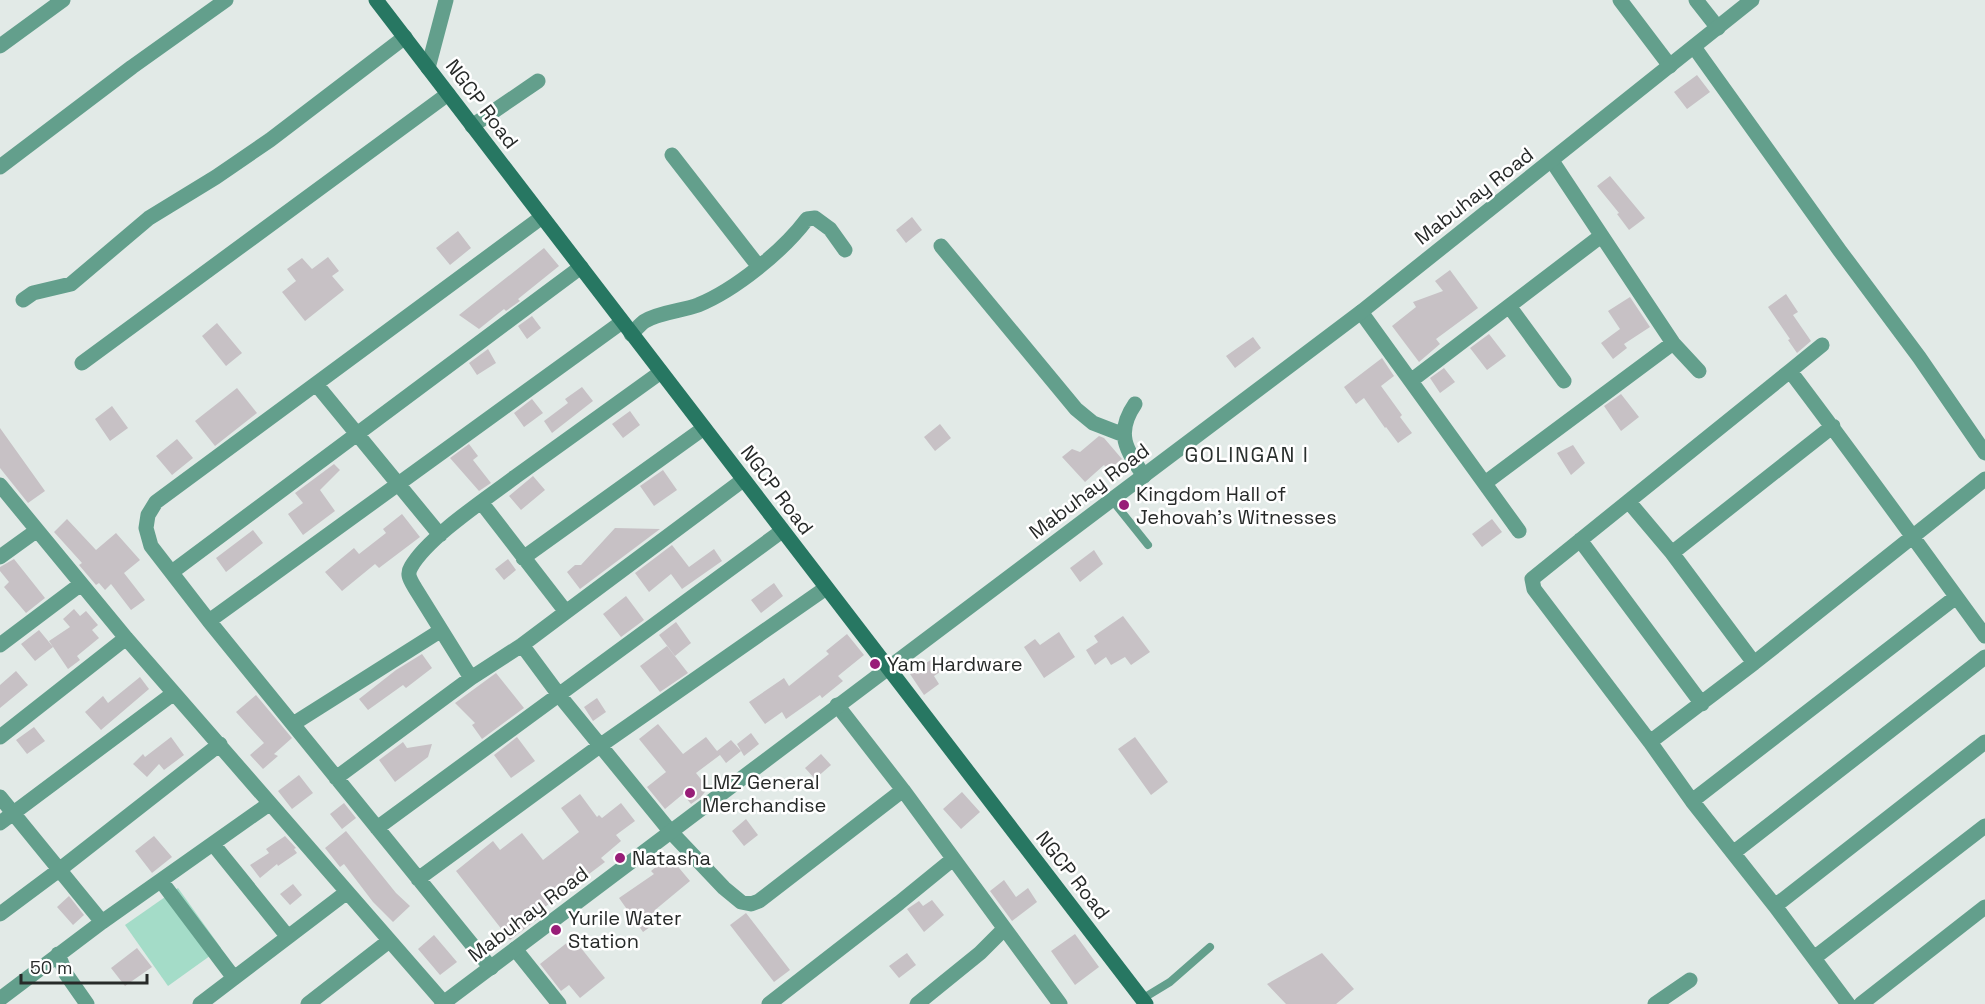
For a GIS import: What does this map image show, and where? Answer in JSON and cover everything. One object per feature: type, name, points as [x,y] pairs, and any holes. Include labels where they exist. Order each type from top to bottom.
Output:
[{"type":"main road","name":"NGCP Road","points":[[376,0],[1144,1001]]},
{"type":"street","points":[[0,46],[63,0]]},
{"type":"street","points":[[0,166],[226,0]]},
{"type":"street","points":[[428,68],[446,0]]},
{"type":"street","points":[[1620,0],[1670,66]]},
{"type":"street","points":[[1696,0],[1718,28]]},
{"type":"street","name":"Mabuhay Road","points":[[443,1003],[1361,312],[1752,0]]},
{"type":"street","points":[[23,300],[33,293],[71,284],[149,218],[261,146],[405,37]]},
{"type":"street","points":[[1694,47],[1919,357],[1985,453]]},
{"type":"street","points":[[472,126],[538,81]]},
{"type":"street","points":[[82,363],[448,94]]},
{"type":"street","points":[[672,155],[759,267]]},
{"type":"street","points":[[1552,161],[1673,343],[1698,371]]},
{"type":"street","points":[[490,968],[209,621],[152,546],[146,528],[148,515],[156,502],[542,217]]},
{"type":"street","points":[[209,621],[464,436],[627,328],[698,304],[730,288],[759,267],[800,229],[807,219],[815,218],[830,229],[845,250]]},
{"type":"street","points":[[1412,380],[1601,236]]},
{"type":"street","points":[[941,246],[1076,409],[1093,423],[1124,435]]},
{"type":"street","points":[[172,572],[581,267]]},
{"type":"street","points":[[1509,306],[1564,381]]},
{"type":"street","points":[[1361,312],[1519,531]]},
{"type":"street","points":[[1485,483],[1673,343]]},
{"type":"street","points":[[1822,345],[1534,577],[1532,586],[1692,801],[1775,906],[1848,1004]]},
{"type":"street","points":[[1790,371],[1833,426],[1985,636]]},
{"type":"street","points":[[471,678],[409,578],[409,569],[440,535],[481,502],[661,372]]},
{"type":"street","points":[[316,384],[440,535]]},
{"type":"street","points":[[1135,404],[1125,417],[1124,435],[1130,456],[1144,476]]},
{"type":"street","points":[[1672,553],[1833,426]]},
{"type":"street","points":[[523,558],[704,428]]},
{"type":"street","points":[[1650,742],[1702,704],[1985,478]]},
{"type":"street","points":[[336,778],[471,678],[522,645],[743,480]]},
{"type":"street","points":[[0,485],[126,638],[443,1003]]},
{"type":"street","points":[[481,502],[566,612]]},
{"type":"street","points":[[1629,502],[1672,553],[1754,663]]},
{"type":"street","points":[[0,558],[36,531]]},
{"type":"street","points":[[377,828],[782,531]]},
{"type":"street","points":[[1580,540],[1702,704]]},
{"type":"street","points":[[0,645],[81,584]]},
{"type":"street","points":[[418,879],[601,745],[826,588]]},
{"type":"street","points":[[1692,801],[1956,597]]},
{"type":"street","points":[[293,724],[440,631]]},
{"type":"street","points":[[0,737],[126,638]]},
{"type":"street","points":[[522,645],[559,695],[670,831],[724,888],[741,902],[751,904],[759,901],[903,790]]},
{"type":"street","points":[[1733,853],[1985,657]]},
{"type":"street","points":[[0,823],[174,693]]},
{"type":"street","points":[[837,705],[903,790],[1060,1004]]},
{"type":"street","points":[[1775,906],[1985,742]]},
{"type":"street","points":[[0,914],[220,744]]},
{"type":"street","points":[[0,797],[102,922]]},
{"type":"street","points":[[0,999],[102,922],[269,804]]},
{"type":"street","points":[[1814,958],[1985,826]]},
{"type":"street","points":[[213,844],[288,937]]},
{"type":"street","points":[[769,1004],[953,859]]},
{"type":"street","points":[[161,881],[234,978]]},
{"type":"street","points":[[200,1004],[347,892]]},
{"type":"street","points":[[1861,1004],[1985,908]]},
{"type":"street","points":[[917,1004],[980,953],[1004,929]]},
{"type":"street","points":[[308,1004],[389,941]]},
{"type":"street","points":[[515,949],[559,1004]]},
{"type":"street","points":[[58,954],[66,974],[87,1004]]},
{"type":"street","points":[[1655,1004],[1690,980]]},
{"type":"lane","points":[[1112,500],[1148,545]]},
{"type":"lane","points":[[1144,1001],[1210,947]]},
{"type":"green space","points":[[178,888],[221,948],[168,986],[125,925]]},
{"type":"building","points":[[1697,75],[1710,92],[1687,109],[1674,92]]},
{"type":"building","points":[[1610,176],[1645,218],[1629,230],[1617,214],[1619,213],[1597,186]]},
{"type":"building","points":[[912,217],[922,230],[906,243],[896,230]]},
{"type":"building","points":[[458,231],[471,248],[450,265],[436,248]]},
{"type":"building","points":[[544,248],[559,266],[518,299],[520,301],[506,311],[504,309],[479,329],[459,315]]},
{"type":"building","points":[[328,257],[339,271],[332,276],[344,290],[305,321],[282,292],[296,281],[287,269],[302,258],[312,269]]},
{"type":"building","points":[[1450,270],[1478,308],[1436,339],[1440,344],[1419,362],[1392,326],[1416,307],[1413,302],[1443,291],[1435,281]]},
{"type":"building","points":[[1786,294],[1798,312],[1793,315],[1811,341],[1797,353],[1768,307]]},
{"type":"building","points":[[1630,297],[1650,327],[1624,344],[1627,348],[1613,359],[1601,343],[1620,329],[1608,311]]},
{"type":"building","points":[[532,316],[541,328],[527,339],[518,326]]},
{"type":"building","points":[[217,323],[242,353],[226,366],[202,336]]},
{"type":"building","points":[[1489,334],[1506,356],[1487,370],[1470,348]]},
{"type":"building","points":[[1253,337],[1261,348],[1235,368],[1226,356]]},
{"type":"building","points":[[488,349],[496,363],[477,375],[469,363]]},
{"type":"building","points":[[1382,358],[1394,376],[1381,386],[1412,433],[1398,443],[1364,398],[1356,404],[1344,387]]},
{"type":"building","points":[[1444,368],[1455,382],[1440,393],[1430,378]]},
{"type":"building","points":[[582,387],[593,401],[552,433],[544,421],[568,403],[565,399]]},
{"type":"building","points":[[237,388],[257,413],[215,446],[195,421]]},
{"type":"building","points":[[1621,394],[1639,417],[1621,431],[1604,406]]},
{"type":"building","points":[[532,399],[543,413],[524,427],[514,413]]},
{"type":"building","points":[[112,406],[128,428],[110,441],[95,419]]},
{"type":"building","points":[[630,411],[640,425],[623,438],[612,424]]},
{"type":"building","points":[[940,424],[951,438],[935,451],[924,437]]},
{"type":"building","points":[[0,428],[45,491],[28,503],[0,468]]},
{"type":"building","points":[[1099,436],[1104,438],[1122,459],[1108,470],[1104,465],[1085,482],[1062,457],[1072,449],[1080,452]]},
{"type":"building","points":[[177,439],[193,458],[172,475],[156,456]]},
{"type":"building","points":[[469,444],[478,456],[473,460],[491,483],[479,491],[450,458]]},
{"type":"building","points":[[1573,445],[1585,463],[1571,475],[1557,453]]},
{"type":"building","points":[[334,464],[340,470],[320,490],[335,511],[303,535],[288,514],[303,503],[295,493]]},
{"type":"building","points":[[663,470],[677,490],[654,506],[640,486]]},
{"type":"building","points":[[533,476],[545,490],[521,510],[509,496]]},
{"type":"building","points":[[402,514],[420,537],[379,568],[375,564],[342,591],[325,572],[354,548],[359,554],[386,533],[383,529]]},
{"type":"building","points":[[67,519],[96,550],[116,533],[140,560],[124,573],[145,600],[131,610],[111,584],[105,590],[99,583],[96,585],[79,565],[82,563],[54,532]]},
{"type":"building","points":[[1492,519],[1502,532],[1482,547],[1472,534]]},
{"type":"building","points":[[615,528],[660,529],[580,589],[567,572],[575,565],[581,565]]},
{"type":"building","points":[[253,530],[263,543],[226,572],[216,558]]},
{"type":"building","points":[[672,545],[689,567],[714,549],[722,561],[682,589],[671,574],[649,592],[635,573]]},
{"type":"building","points":[[1094,550],[1103,564],[1080,582],[1070,568]]},
{"type":"building","points":[[14,559],[45,598],[26,613],[4,587],[9,582],[0,571],[0,567]]},
{"type":"building","points":[[508,559],[516,570],[504,580],[495,569]]},
{"type":"building","points":[[774,583],[783,596],[761,613],[751,600]]},
{"type":"building","points":[[626,596],[644,620],[621,637],[603,614]]},
{"type":"building","points":[[74,609],[80,616],[86,611],[98,625],[92,630],[99,638],[77,656],[80,660],[68,669],[49,641],[70,627],[63,619]]},
{"type":"building","points":[[1123,616],[1150,652],[1131,665],[1125,657],[1111,665],[1106,657],[1095,665],[1086,650],[1098,642],[1094,636]]},
{"type":"building","points":[[676,622],[691,643],[675,656],[659,635]]},
{"type":"building","points":[[39,630],[53,647],[35,661],[21,644]]},
{"type":"building","points":[[1059,632],[1075,657],[1044,678],[1024,647],[1035,639],[1040,645]]},
{"type":"building","points":[[847,634],[864,655],[838,676],[843,681],[822,698],[820,695],[786,719],[782,712],[765,724],[749,702],[784,678],[789,686],[829,654],[826,651]]},
{"type":"building","points":[[667,646],[688,673],[660,692],[640,666]]},
{"type":"building","points":[[422,654],[432,668],[406,688],[403,685],[368,710],[359,699],[396,670]]},
{"type":"building","points":[[932,659],[940,672],[934,676],[939,684],[924,695],[910,674]]},
{"type":"building","points":[[16,671],[28,685],[0,708],[0,685]]},
{"type":"building","points":[[496,673],[524,708],[482,739],[472,725],[475,723],[455,703]]},
{"type":"building","points":[[140,677],[149,689],[101,730],[85,712],[103,696],[108,703]]},
{"type":"building","points":[[256,695],[292,738],[274,754],[278,756],[263,769],[250,755],[264,743],[236,712]]},
{"type":"building","points":[[597,698],[606,712],[593,721],[584,707]]},
{"type":"building","points":[[658,724],[683,754],[706,737],[717,751],[731,740],[741,751],[726,763],[720,755],[696,773],[708,788],[701,797],[691,804],[683,794],[665,809],[647,787],[666,772],[639,739]]},
{"type":"building","points":[[34,727],[45,741],[27,754],[16,740]]},
{"type":"building","points":[[751,733],[759,744],[744,756],[737,744]]},
{"type":"building","points":[[171,737],[184,755],[164,770],[159,764],[147,777],[133,764],[143,754],[145,757]]},
{"type":"building","points":[[517,737],[535,761],[511,778],[494,755]]},
{"type":"building","points":[[1135,737],[1168,782],[1151,795],[1118,749]]},
{"type":"building","points":[[403,742],[407,748],[432,744],[428,757],[395,782],[379,760]]},
{"type":"building","points":[[821,754],[831,765],[815,779],[805,768]]},
{"type":"building","points":[[299,775],[313,793],[292,809],[278,791]]},
{"type":"building","points":[[962,792],[980,812],[961,829],[943,809]]},
{"type":"building","points":[[580,794],[597,817],[599,815],[602,818],[621,803],[635,821],[616,835],[621,841],[601,858],[605,862],[545,907],[548,911],[510,940],[456,871],[493,841],[500,850],[522,833],[543,860],[579,832],[561,808]]},
{"type":"building","points":[[344,803],[356,818],[342,829],[330,814]]},
{"type":"building","points":[[746,819],[758,835],[744,846],[732,831]]},
{"type":"building","points":[[346,831],[396,893],[410,906],[393,922],[373,902],[344,864],[340,867],[325,848]]},
{"type":"building","points":[[154,836],[172,857],[152,873],[135,851]]},
{"type":"building","points":[[285,836],[296,848],[294,849],[297,853],[278,866],[277,864],[260,878],[250,865],[269,853],[266,849]]},
{"type":"building","points":[[669,856],[690,881],[655,910],[661,919],[643,932],[619,898],[654,874],[651,871]]},
{"type":"building","points":[[1004,880],[1016,897],[1028,888],[1037,902],[1012,921],[990,891]]},
{"type":"building","points":[[293,884],[302,895],[290,905],[280,894]]},
{"type":"building","points":[[69,896],[84,915],[73,925],[57,907]]},
{"type":"building","points":[[932,900],[944,915],[924,932],[907,909],[919,901],[923,906]]},
{"type":"building","points":[[746,913],[790,970],[774,982],[730,925]]},
{"type":"building","points":[[1075,934],[1099,967],[1075,985],[1051,951]]},
{"type":"building","points":[[434,935],[457,962],[440,975],[418,949]]},
{"type":"building","points":[[573,938],[605,978],[580,998],[569,985],[561,991],[540,964]]},
{"type":"building","points":[[137,948],[152,967],[125,986],[111,968]]},
{"type":"building","points":[[907,953],[916,965],[899,978],[889,966]]},
{"type":"building","points":[[1322,953],[1354,989],[1336,1004],[1286,1004],[1267,984]]},
{"type":"place","name":"Kingdom Hall of Jehovah's Witnesses","points":[[1124,505]]},
{"type":"place","name":"Yam Hardware","points":[[875,664]]},
{"type":"place","name":"LMZ General Merchandise","points":[[690,793]]},
{"type":"place","name":"Natasha","points":[[620,858]]},
{"type":"place","name":"Yurile Water Station","points":[[556,930]]},
{"type":"district","name":"GOLINGAN I","points":[[1247,454]]}]
